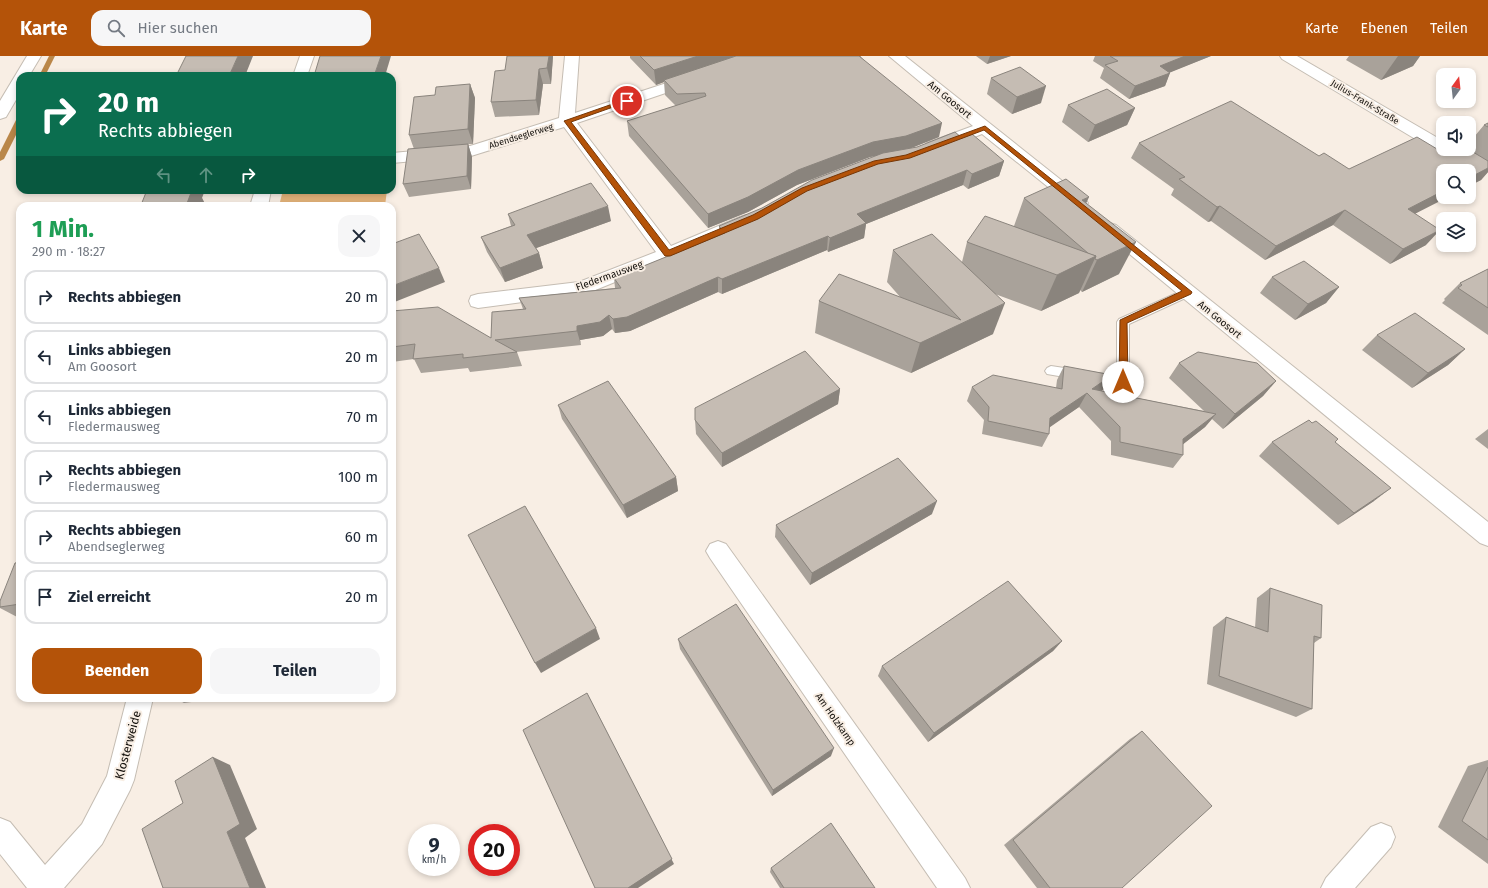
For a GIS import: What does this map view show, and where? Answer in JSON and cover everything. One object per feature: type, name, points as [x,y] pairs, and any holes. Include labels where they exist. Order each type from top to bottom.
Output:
[{"type":"street","points":[[24,72],[34,56]]},
{"type":"street","points":[[301,72],[307,56]]},
{"type":"street","points":[[572,56],[568,96],[568,121],[668,254]]},
{"type":"street","name":"Am Goosort","points":[[896,56],[1488,536]]},
{"type":"street","name":"Julius-Frank-Straße","points":[[1287,56],[1436,144]]},
{"type":"street","name":"Abendseglerweg","points":[[396,158],[471,151],[568,121],[708,74]]},
{"type":"street","points":[[0,114],[16,87]]},
{"type":"street","points":[[921,151],[985,128]]},
{"type":"street","name":"Fledermausweg","points":[[478,301],[581,288],[668,254],[761,214]]},
{"type":"street","name":"Am Holzkamp","points":[[718,551],[955,888]]},
{"type":"street","name":"Klosterweide","points":[[46,887],[92,834],[120,780],[139,702]]},
{"type":"street","points":[[0,832],[46,887]]},
{"type":"street","points":[[1336,888],[1381,837]]},
{"type":"lane","points":[[1051,371],[1123,382],[1123,322],[1188,292]]},
{"type":"shaded area","points":[[282,194],[386,194],[386,202],[280,202]]},
{"type":"building","points":[[186,56],[238,56],[231,72],[178,72]]},
{"type":"building","points":[[320,56],[381,56],[375,72],[315,72]]},
{"type":"building","points":[[507,56],[549,56],[547,68],[539,69],[536,100],[491,102],[495,71],[505,70]]},
{"type":"building","points":[[640,56],[698,56],[654,70]]},
{"type":"building","points":[[736,56],[859,56],[942,123],[906,136],[873,142],[798,170],[748,197],[708,214],[627,121],[706,96],[705,93],[677,94],[664,80]]},
{"type":"building","points":[[1110,56],[1185,56],[1160,66],[1170,73],[1135,86],[1105,65],[1118,61]]},
{"type":"building","points":[[1020,67],[1046,86],[1017,97],[991,78]]},
{"type":"building","points":[[470,84],[468,129],[409,135],[414,97],[435,95],[436,87]]},
{"type":"building","points":[[1107,89],[1135,108],[1095,125],[1068,105]]},
{"type":"building","points":[[1231,101],[1319,156],[1324,153],[1349,169],[1417,137],[1436,148],[1436,156],[1476,156],[1476,154],[1488,161],[1488,168],[1476,174],[1476,164],[1436,164],[1436,195],[1408,209],[1436,227],[1436,232],[1403,249],[1345,210],[1276,246],[1220,206],[1217,207],[1179,179],[1185,177],[1139,143]]},
{"type":"building","points":[[955,132],[962,138],[972,134],[1004,161],[972,174],[967,170],[857,214],[866,223],[830,238],[828,236],[722,279],[718,277],[627,317],[613,319],[609,315],[600,322],[577,326],[577,331],[495,340],[517,352],[463,358],[463,354],[413,359],[415,344],[396,346],[396,311],[438,307],[491,338],[492,312],[526,309],[519,298],[621,288],[614,278],[725,233],[719,226],[762,208],[812,180],[883,153],[917,147]]},
{"type":"building","points":[[468,144],[467,176],[403,184],[408,149]]},
{"type":"building","points":[[1066,179],[1089,197],[1082,200],[1136,242],[1097,260],[1095,259],[1096,256],[1089,254],[1024,198]]},
{"type":"building","points":[[591,183],[608,206],[527,235],[539,253],[500,268],[481,237],[515,225],[508,214]]},
{"type":"building","points":[[145,194],[190,194],[188,202],[142,202]]},
{"type":"building","points":[[985,216],[1096,256],[1057,275],[967,242]]},
{"type":"building","points":[[419,234],[439,268],[396,284],[396,243]]},
{"type":"building","points":[[932,234],[1005,303],[920,343],[819,301],[839,274],[961,320],[893,250]]},
{"type":"building","points":[[1304,261],[1339,287],[1308,304],[1272,277]]},
{"type":"building","points":[[1488,269],[1488,308],[1458,288],[1462,285],[1460,283]]},
{"type":"building","points":[[1415,313],[1465,349],[1428,373],[1377,335]]},
{"type":"building","points":[[805,351],[840,389],[722,453],[695,420],[695,408]]},
{"type":"building","points":[[1198,352],[1257,363],[1276,381],[1235,414],[1179,363]]},
{"type":"building","points":[[1064,366],[1112,375],[1092,389],[1216,414],[1183,439],[1183,455],[1120,442],[1120,427],[1087,393],[1050,418],[1049,434],[988,421],[989,407],[972,387],[993,375],[1062,389]]},
{"type":"building","points":[[608,381],[676,477],[623,505],[558,405]]},
{"type":"building","points":[[1309,420],[1312,423],[1316,421],[1338,439],[1335,442],[1391,488],[1354,513],[1272,442]]},
{"type":"building","points":[[898,458],[937,501],[812,573],[776,525]]},
{"type":"building","points":[[525,506],[596,628],[535,663],[468,535]]},
{"type":"building","points":[[15,563],[16,605],[0,607],[0,601]]},
{"type":"building","points":[[1008,581],[1062,641],[934,733],[882,666]]},
{"type":"building","points":[[1270,588],[1322,605],[1321,638],[1314,636],[1312,709],[1219,676],[1226,617],[1268,632]]},
{"type":"building","points":[[736,604],[834,748],[773,790],[678,639]]},
{"type":"building","points":[[587,693],[672,859],[628,888],[595,888],[523,730]]},
{"type":"building","points":[[1142,731],[1212,806],[1122,888],[1050,888],[1013,840]]},
{"type":"building","points":[[213,757],[240,824],[227,832],[250,888],[163,888],[142,829],[183,803],[175,781]]},
{"type":"building","points":[[1488,767],[1488,840],[1462,821]]},
{"type":"building","points":[[831,823],[875,888],[784,888],[771,868]]},
{"type":"waterway","points":[[44,72],[52,56]]},
{"type":"waterway","points":[[0,159],[16,128]]},
{"type":"route","points":[[627,101],[568,121],[668,254],[755,217],[804,190],[877,162],[907,157],[985,128],[1188,292],[1123,322],[1123,382]]}]
